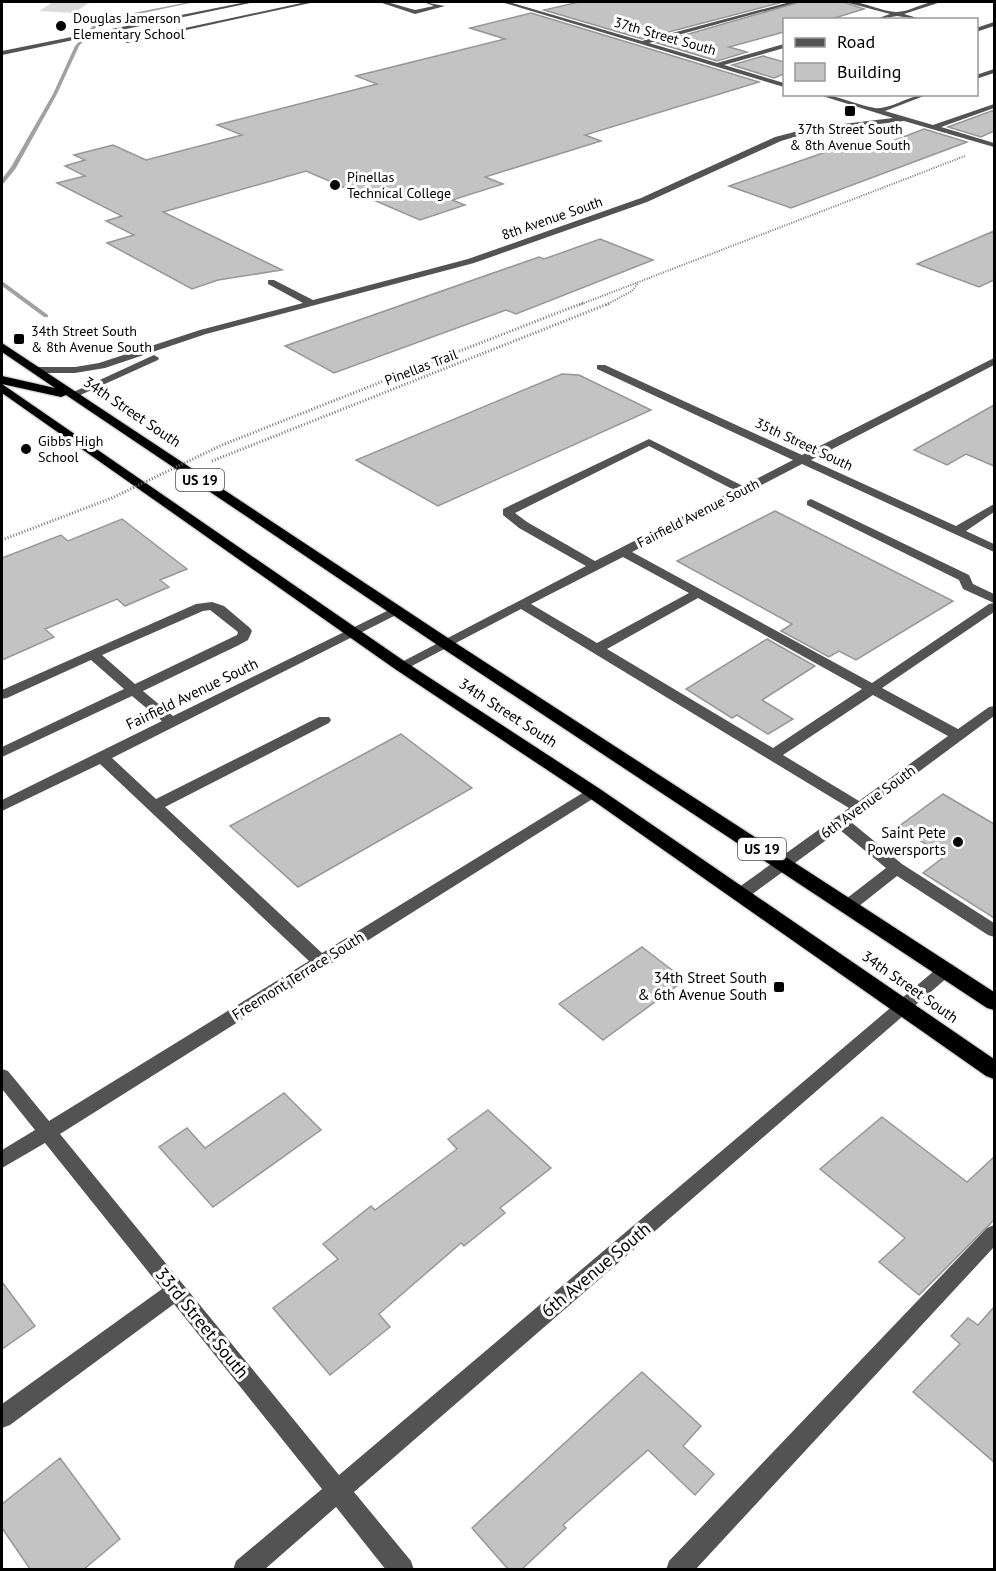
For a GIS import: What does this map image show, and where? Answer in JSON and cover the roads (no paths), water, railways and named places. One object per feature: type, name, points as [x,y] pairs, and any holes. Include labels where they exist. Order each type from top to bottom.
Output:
[{"type":"highway","name":"34th Street South","points":[[2,347],[445,643],[994,1002]]},
{"type":"highway","points":[[2,380],[72,395]]},
{"type":"highway","name":"34th Street South","points":[[2,388],[401,666],[594,793],[994,1070]]},
{"type":"street","points":[[2,53],[252,2]]},
{"type":"street","points":[[127,41],[312,2]]},
{"type":"street","points":[[382,2],[416,12],[442,6],[426,2]]},
{"type":"street","name":"37th Street South","points":[[504,2],[783,85]]},
{"type":"street","points":[[641,43],[795,2]]},
{"type":"street","points":[[848,2],[913,18]]},
{"type":"street","points":[[883,18],[938,2]]},
{"type":"street","points":[[523,7],[534,4]]},
{"type":"street","points":[[978,30],[994,24]]},
{"type":"street","points":[[978,32],[986,35]]},
{"type":"street","points":[[717,65],[783,46]]},
{"type":"street","points":[[978,76],[994,71]]},
{"type":"street","points":[[826,96],[994,145]]},
{"type":"street","points":[[878,111],[920,96]]},
{"type":"street","points":[[934,128],[994,106]]},
{"type":"street","name":"8th Avenue South","points":[[36,370],[75,370],[101,366],[203,332],[471,261],[562,230],[682,184],[778,139],[810,130],[903,119]]},
{"type":"street","points":[[271,282],[313,304]]},
{"type":"street","name":"8th Avenue South","points":[[72,395],[124,373],[203,332]]},
{"type":"street","name":"Fairfield Avenue South","points":[[401,666],[994,361]]},
{"type":"street","name":"35th Street South","points":[[601,367],[994,548]]},
{"type":"street","points":[[595,566],[523,525],[507,512],[649,442],[743,490]]},
{"type":"street","points":[[810,503],[965,578],[967,586],[994,599]]},
{"type":"street","points":[[957,531],[994,507]]},
{"type":"street","points":[[623,552],[958,736]]},
{"type":"street","points":[[597,648],[698,593]]},
{"type":"street","points":[[522,604],[860,808]]},
{"type":"street","points":[[2,695],[201,607],[219,609],[245,631],[243,637],[232,643],[2,752]]},
{"type":"street","points":[[773,755],[994,607]]},
{"type":"street","name":"Fairfield Avenue South","points":[[2,807],[398,611]]},
{"type":"street","points":[[93,654],[172,722]]},
{"type":"street","name":"6th Avenue South","points":[[741,894],[994,710]]},
{"type":"street","points":[[154,806],[324,720]]},
{"type":"street","points":[[102,757],[321,962]]},
{"type":"street","name":"Freemont Terrace South","points":[[2,1160],[594,793]]},
{"type":"street","points":[[841,822],[896,868],[994,931]]},
{"type":"street","points":[[848,906],[896,868]]},
{"type":"street","name":"6th Avenue South","points":[[245,1569],[947,970]]},
{"type":"street","name":"33rd Street South","points":[[2,1077],[402,1569]]},
{"type":"street","points":[[678,1569],[994,1234]]},
{"type":"street","points":[[2,1417],[176,1291]]},
{"type":"waterway","points":[[2,182],[13,168],[55,94],[77,46],[100,21],[193,2]]},
{"type":"waterway","points":[[2,283],[46,316]]},
{"type":"place","name":"Douglas Jamerson Elementary School","points":[[61,26]]},
{"type":"place","name":"37th Street South & 8th Avenue South","points":[[850,111]]},
{"type":"place","name":"Pinellas Technical College","points":[[335,185]]},
{"type":"place","name":"34th Street South & 8th Avenue South","points":[[19,339]]},
{"type":"place","name":"Gibbs High School","points":[[26,449]]},
{"type":"place","name":"Saint Pete Powersports","points":[[958,842]]},
{"type":"place","name":"34th Street South & 6th Avenue South","points":[[779,987]]}]
